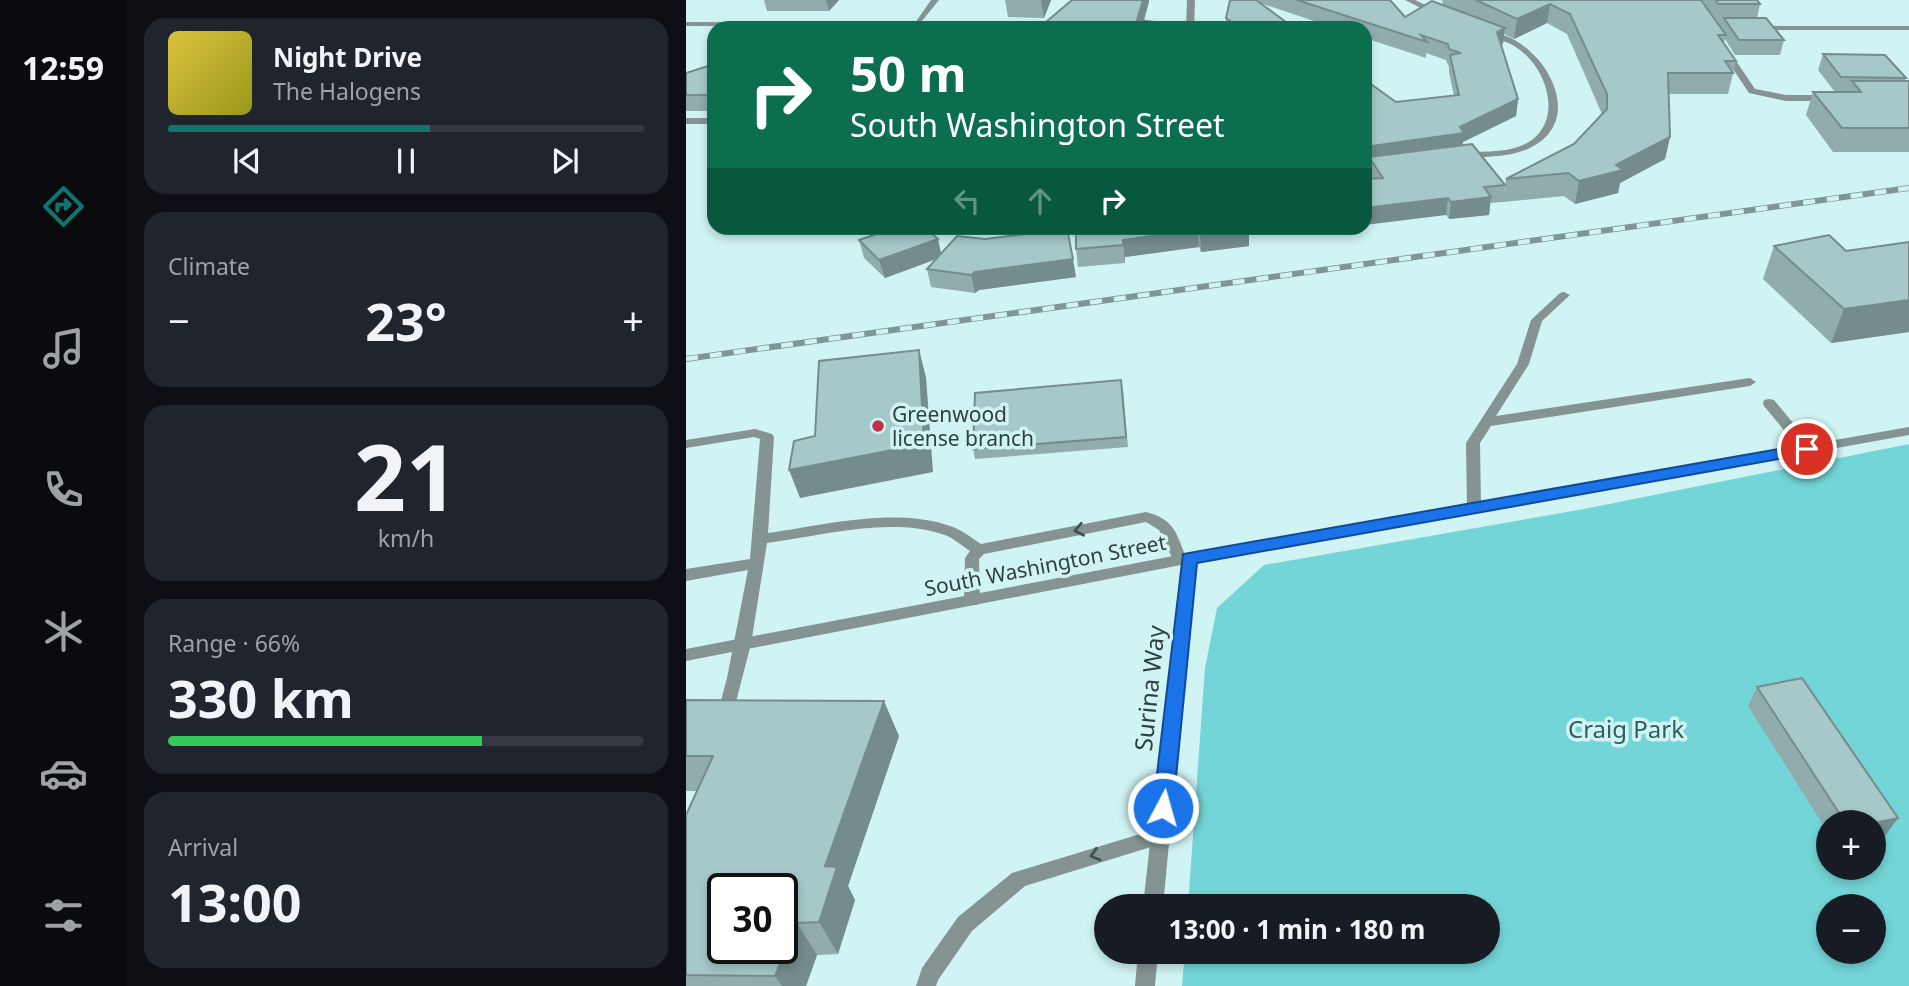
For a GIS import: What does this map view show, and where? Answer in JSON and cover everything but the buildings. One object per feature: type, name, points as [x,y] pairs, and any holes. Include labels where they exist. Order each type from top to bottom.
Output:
[{"type":"street","points":[[920,21],[935,0]]},
{"type":"street","points":[[1190,21],[1191,0]]},
{"type":"street","points":[[1409,0],[1447,16]]},
{"type":"street","points":[[686,24],[707,24]]},
{"type":"street","points":[[1750,28],[1909,28]]},
{"type":"street","points":[[1445,158],[1525,147],[1543,135],[1553,118],[1554,93],[1539,64],[1522,47],[1480,29]]},
{"type":"street","points":[[1717,38],[1752,91],[1786,98],[1840,99]]},
{"type":"street","points":[[686,121],[707,121]]},
{"type":"street","points":[[1474,508],[1473,443],[1523,363],[1537,320],[1564,295]]},
{"type":"street","points":[[1487,422],[1750,382]]},
{"type":"street","points":[[1769,403],[1807,449]]},
{"type":"street","name":"South Washington Street","points":[[686,655],[1185,559],[1909,431]]},
{"type":"street","points":[[686,444],[755,433],[766,437],[764,510],[742,645],[726,712],[706,722]]},
{"type":"street","points":[[972,601],[972,558],[979,550],[1146,517],[1157,518],[1164,523],[1185,559]]},
{"type":"street","points":[[758,539],[884,524],[918,524],[949,531],[979,550]]},
{"type":"street","name":"Surina Way","points":[[1154,894],[1185,559]]},
{"type":"street","points":[[686,575],[756,563]]},
{"type":"street","points":[[926,986],[929,975],[965,924],[1019,879],[1160,835]]},
{"type":"street","points":[[1144,986],[1147,964]]},
{"type":"green space","name":"Craig Park","points":[[1909,444],[1909,986],[1182,986],[1184,964],[1500,964],[1500,894],[1189,894],[1205,668],[1217,608],[1264,565],[1584,509]]},
{"type":"railway","points":[[686,359],[1909,188]]},
{"type":"place","name":"Greenwood license branch","points":[[878,426]]},
{"type":"route","points":[[1163,808],[1189,558],[1807,449]]}]
